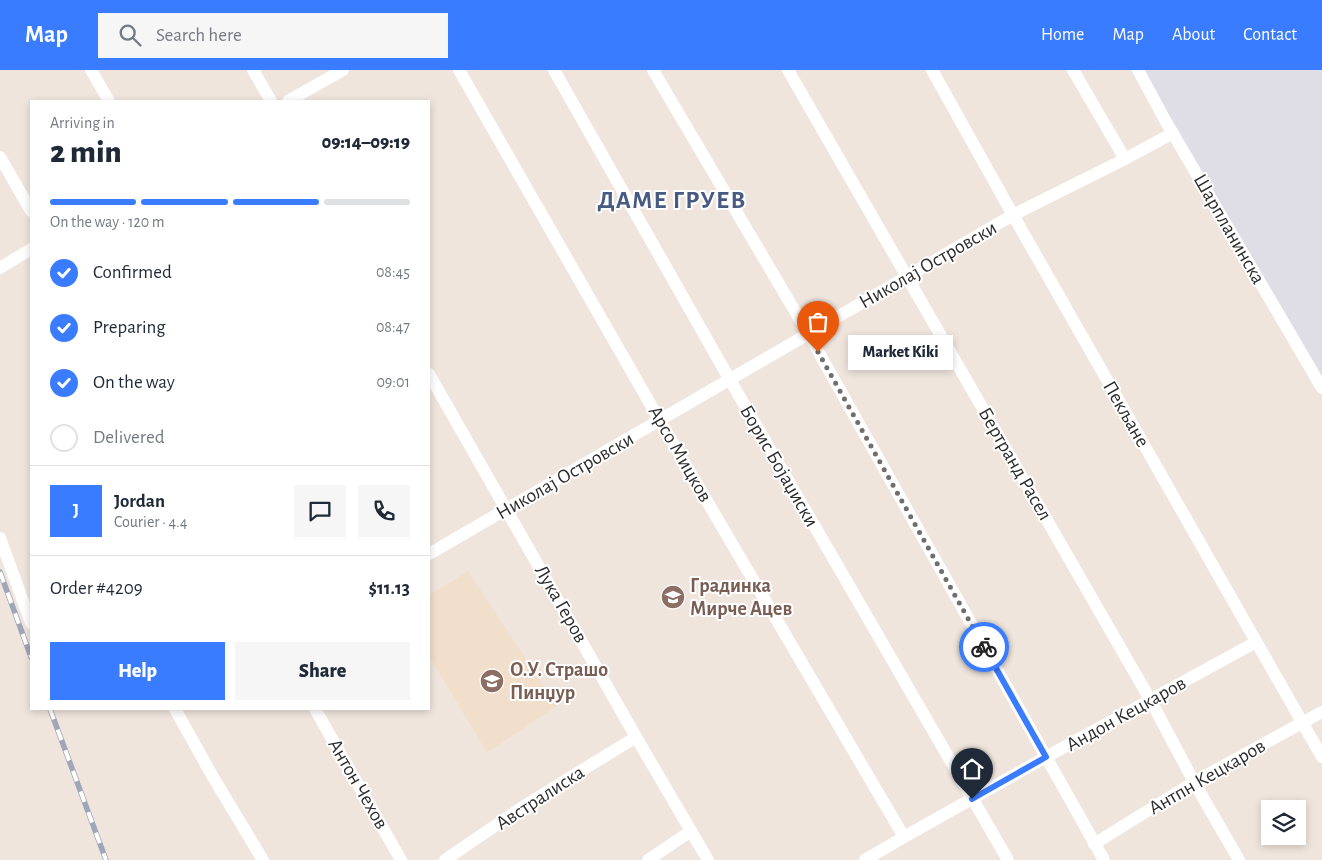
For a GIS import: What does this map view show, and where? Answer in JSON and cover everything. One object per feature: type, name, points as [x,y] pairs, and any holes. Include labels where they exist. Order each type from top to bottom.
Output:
[{"type":"street","points":[[91,70],[108,100]]},
{"type":"street","points":[[253,70],[271,100]]},
{"type":"street","points":[[290,100],[343,70]]},
{"type":"street","name":"Арсо Мицков","points":[[459,70],[660,421],[904,836]]},
{"type":"street","name":"Борис Бојаџиски","points":[[554,70],[730,380],[1008,860]]},
{"type":"street","points":[[653,70],[809,335],[1104,860]]},
{"type":"street","name":"Бертранд Расел","points":[[788,70],[1150,701],[1239,860]]},
{"type":"street","name":"Пекљане","points":[[932,70],[1322,756]]},
{"type":"street","points":[[1073,70],[1125,160]]},
{"type":"street","name":"Шарпланинска","points":[[1138,70],[1322,388]]},
{"type":"street","name":"Николај Островски","points":[[430,553],[1013,215],[1125,160],[1173,133]]},
{"type":"street","points":[[0,157],[30,209]]},
{"type":"street","points":[[0,268],[30,250]]},
{"type":"street","name":"Лука Геров","points":[[430,376],[708,860]]},
{"type":"street","points":[[0,538],[30,620]]},
{"type":"street","name":"Андон Кецкаров","points":[[865,860],[904,836],[1256,642]]},
{"type":"street","points":[[176,710],[263,860]]},
{"type":"street","name":"Антон Чехов","points":[[316,710],[401,860]]},
{"type":"street","name":"Антпн Кецкаров","points":[[1094,844],[1194,782],[1322,712]]},
{"type":"street","name":"Австралиска","points":[[445,860],[524,806],[636,737]]},
{"type":"street","points":[[648,860],[691,831]]},
{"type":"shaded area","points":[[1138,70],[1322,70],[1322,388]]},
{"type":"shaded area","name":"О.У. Страшо Пинџур","points":[[468,571],[557,706],[487,753],[430,658],[430,594]]},
{"type":"railway","points":[[0,572],[30,654]]},
{"type":"railway","points":[[50,710],[106,860]]},
{"type":"way so far","points":[[818,352],[984,647]]},
{"type":"place","name":"Market Kiki","points":[[818,352]]},
{"type":"place","name":"Градинка Мирче Ацев","points":[[673,597]]},
{"type":"place","name":"О.У. Страшо Пинџур","points":[[492,681]]},
{"type":"district","name":"ДАМЕ ГРУЕВ","points":[[672,200]]},
{"type":"route","points":[[972,799],[1046,757],[984,647]]}]
